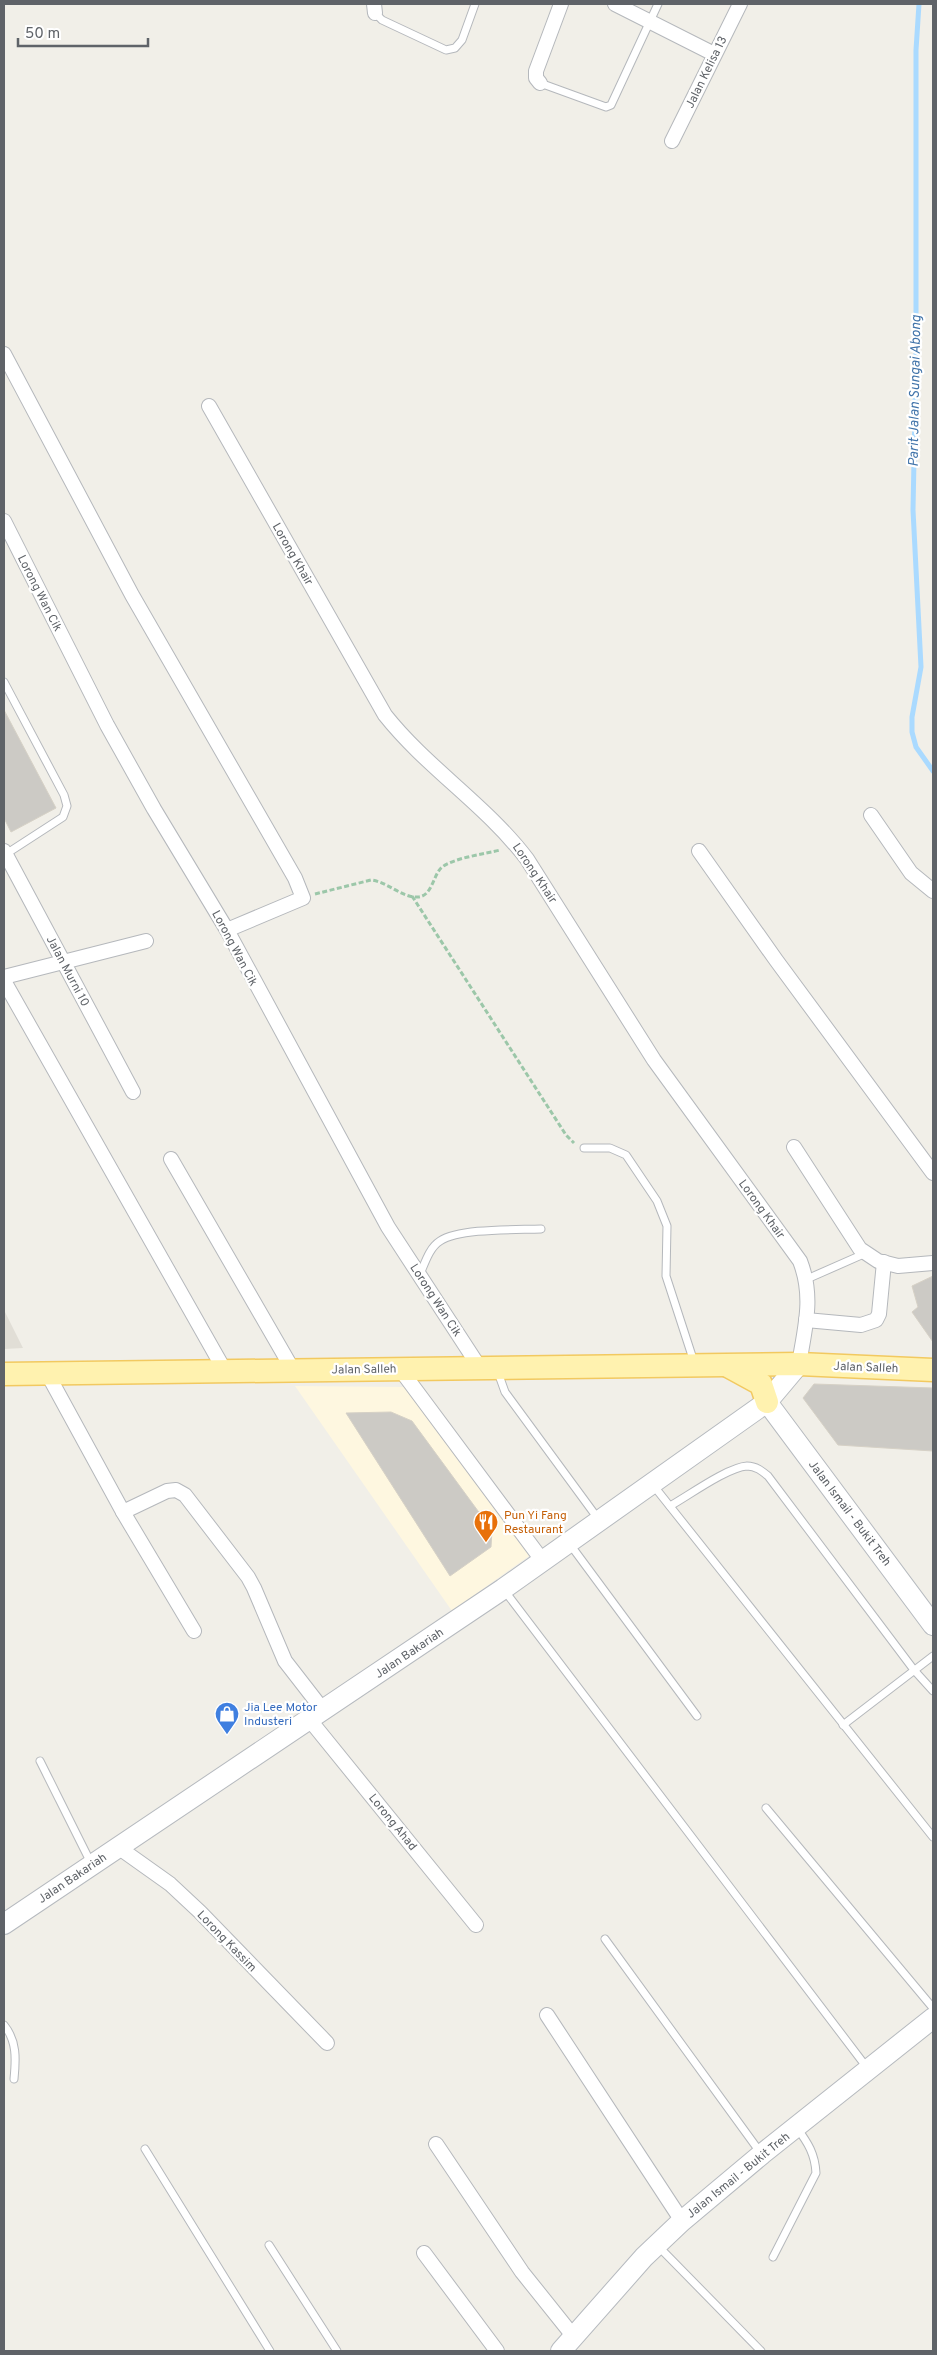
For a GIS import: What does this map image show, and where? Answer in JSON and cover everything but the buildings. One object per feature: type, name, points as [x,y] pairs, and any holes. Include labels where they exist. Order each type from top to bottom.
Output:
[{"type":"main road","name":"Jalan Salleh","points":[[4,1374],[799,1364],[933,1370]]},
{"type":"main road","name":"Jalan Bakariah","points":[[4,1922],[503,1589],[767,1402],[799,1364]]},
{"type":"main road","points":[[724,1365],[761,1384],[767,1402]]},
{"type":"main road","name":"Jalan Ismail - Bukit Treh","points":[[767,1402],[933,1625]]},
{"type":"main road","name":"Jalan Ismail - Bukit Treh","points":[[568,2344],[657,2245],[682,2221],[762,2154],[933,2018]]},
{"type":"street","points":[[540,83],[536,78],[536,71],[561,4]]},
{"type":"street","points":[[615,4],[714,54]]},
{"type":"street","name":"Jalan Kelisa 13","points":[[672,141],[740,4]]},
{"type":"street","points":[[4,354],[132,595],[295,878],[303,898],[227,930]]},
{"type":"street","name":"Lorong Khair","points":[[209,406],[384,715],[402,737],[510,836],[518,846],[654,1060],[800,1261],[807,1278],[809,1298],[799,1364]]},
{"type":"street","name":"Lorong Wan Cik","points":[[4,521],[117,742],[154,809],[227,930],[388,1226],[420,1274],[491,1368]]},
{"type":"street","points":[[871,815],[911,873],[933,891]]},
{"type":"street","points":[[699,851],[776,960],[933,1173]]},
{"type":"street","name":"Jalan Murni 10","points":[[5,853],[133,1092]]},
{"type":"street","points":[[146,941],[4,979],[225,1371]]},
{"type":"street","points":[[794,1147],[847,1232],[860,1249],[884,1262],[898,1266],[933,1263]]},
{"type":"street","points":[[171,1160],[293,1370]]},
{"type":"street","points":[[806,1320],[861,1324],[876,1320],[879,1314],[884,1262]]},
{"type":"street","points":[[400,1368],[542,1560]]},
{"type":"street","points":[[47,1373],[123,1512],[194,1631]]},
{"type":"street","name":"Lorong Ahad","points":[[123,1512],[167,1491],[176,1490],[185,1495],[248,1577],[285,1661],[316,1715],[476,1925]]},
{"type":"street","name":"Lorong Kassim","points":[[118,1847],[170,1884],[200,1912],[328,2043]]},
{"type":"street","points":[[547,2015],[682,2221]]},
{"type":"street","points":[[436,2144],[568,2344]]},
{"type":"street","points":[[424,2252],[497,2351]]},
{"type":"lane","points":[[374,8],[382,20],[446,50],[455,48],[462,40],[474,4]]},
{"type":"lane","points":[[540,83],[608,107],[616,99],[658,4]]},
{"type":"lane","points":[[4,682],[64,795],[67,806],[63,817],[5,853]]},
{"type":"lane","points":[[584,1148],[610,1148],[626,1155],[664,1213],[667,1226],[666,1276],[694,1365]]},
{"type":"lane","points":[[420,1274],[430,1252],[439,1242],[455,1234],[541,1229]]},
{"type":"lane","points":[[807,1278],[866,1253]]},
{"type":"lane","points":[[491,1368],[500,1378],[505,1392],[600,1520]]},
{"type":"lane","points":[[670,1506],[730,1471],[747,1466],[759,1468],[768,1476],[914,1670],[933,1691]]},
{"type":"lane","points":[[652,1483],[933,1837]]},
{"type":"lane","points":[[568,1542],[697,1716]]},
{"type":"lane","points":[[503,1589],[868,2069]]},
{"type":"lane","points":[[843,1725],[933,1656]]},
{"type":"lane","points":[[40,1761],[92,1865]]},
{"type":"lane","points":[[766,1808],[933,2008]]},
{"type":"lane","points":[[605,1939],[762,2154]]},
{"type":"lane","points":[[4,2025],[12,2039],[16,2054],[14,2079]]},
{"type":"lane","points":[[773,2257],[816,2173],[816,2161],[810,2145],[796,2127]]},
{"type":"lane","points":[[145,2149],[270,2351]]},
{"type":"lane","points":[[269,2245],[338,2351]]},
{"type":"lane","points":[[657,2245],[761,2351]]},
{"type":"path","points":[[303,898],[372,880],[381,881],[412,896],[420,897],[427,893],[440,868],[451,862],[518,846]]},
{"type":"path","points":[[412,896],[566,1135],[574,1143],[584,1148]]},
{"type":"shaded area","points":[[4,1310],[23,1348],[4,1349]]},
{"type":"shaded area","points":[[295,1386],[405,1387],[529,1556],[452,1611]]},
{"type":"waterway","name":"Parit Jalan Sungai Abong","points":[[919,4],[916,50],[916,360],[913,510],[921,667],[912,717],[912,732],[916,747],[933,771]]},
{"type":"place","name":"Pun Yi Fang Restaurant","points":[[486,1543]]},
{"type":"place","name":"Jia Lee Motor Industeri","points":[[227,1735]]}]
